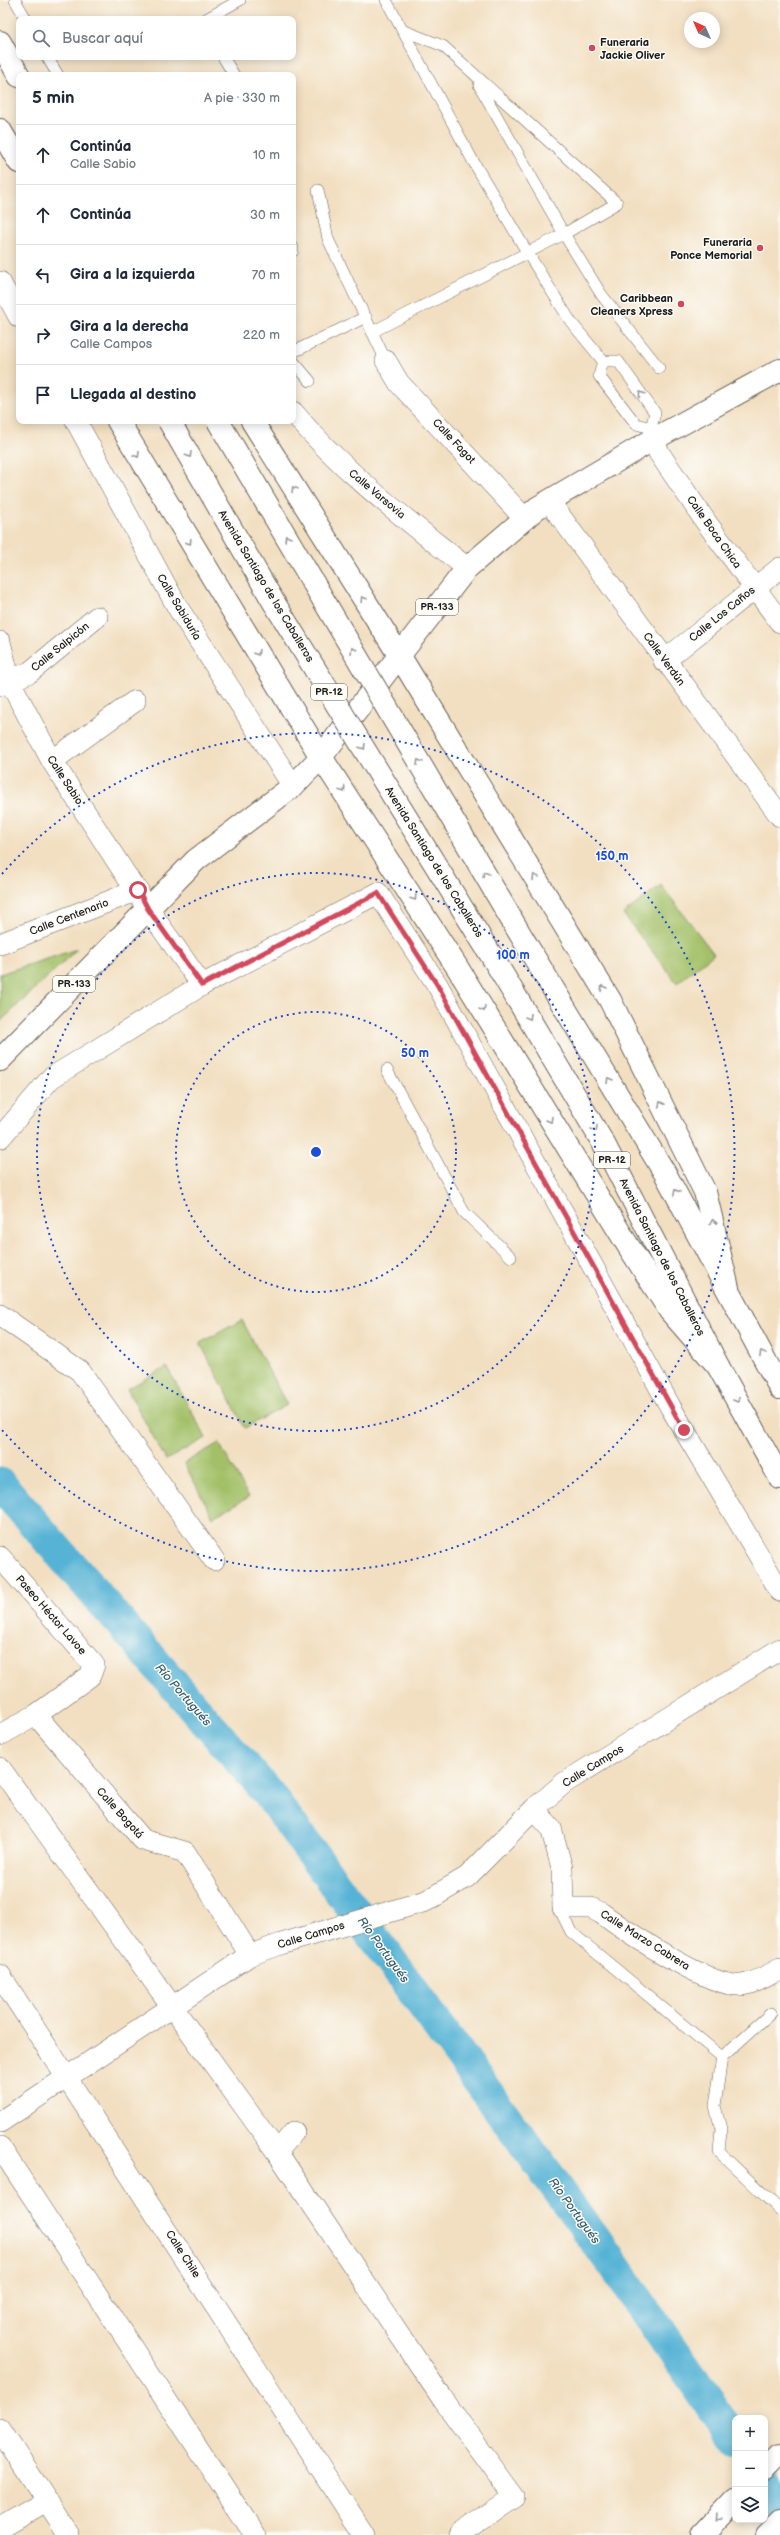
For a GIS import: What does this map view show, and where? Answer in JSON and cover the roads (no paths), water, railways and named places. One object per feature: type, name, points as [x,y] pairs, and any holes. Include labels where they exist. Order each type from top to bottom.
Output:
[{"type":"main road","points":[[0,42],[17,72]]},
{"type":"main road","points":[[0,130],[16,157]]},
{"type":"main road","name":"PR-133","points":[[0,1060],[143,900],[293,786],[321,757],[467,568],[525,519],[652,434],[780,370]]},
{"type":"main road","points":[[120,424],[169,509],[321,757],[429,922],[584,1177],[670,1311],[718,1366]]},
{"type":"main road","name":"Avenida Santiago de los Caballeros","points":[[171,424],[273,601],[494,960],[605,1146],[718,1366],[780,1478]]},
{"type":"main road","points":[[220,424],[526,944],[666,1175],[728,1288],[780,1388]]},
{"type":"main road","points":[[254,424],[399,655],[610,1000],[705,1192],[728,1288]]},
{"type":"main road","points":[[768,2466],[780,2454]]},
{"type":"main road","points":[[702,2535],[732,2503]]},
{"type":"main road","points":[[766,2535],[780,2521]]},
{"type":"street","points":[[0,282],[16,311]]},
{"type":"street","name":"Calle Fagot","points":[[386,361],[399,383],[525,519]]},
{"type":"street","name":"Calle Varsovia","points":[[296,416],[311,434],[348,470],[467,568]]},
{"type":"street","name":"Calle Sabiduría","points":[[78,424],[178,608],[293,786]]},
{"type":"street","name":"Calle Boca Chica","points":[[652,434],[659,453],[754,588],[780,622]]},
{"type":"street","name":"Calle Verdún","points":[[550,501],[664,660],[779,812]]},
{"type":"street","name":"Calle Los Caños","points":[[664,660],[780,568]]},
{"type":"street","name":"Calle Salpicón","points":[[5,683],[30,672],[97,617]]},
{"type":"street","name":"Calle Sabio","points":[[0,642],[5,683],[52,761],[143,900],[202,985]]},
{"type":"street","points":[[52,761],[135,701]]},
{"type":"street","points":[[0,1138],[51,1078],[202,985],[378,893],[438,986],[670,1408],[780,1591]]},
{"type":"street","name":"Calle Centenario","points":[[0,944],[143,900]]},
{"type":"street","points":[[0,1315],[80,1371],[214,1560]]},
{"type":"street","name":"Paseo Héctor Lavoe","points":[[0,1557],[94,1664],[90,1676],[36,1715]]},
{"type":"street","name":"Calle Campos","points":[[0,2122],[250,1956],[281,1944],[426,1901],[467,1877],[534,1809],[564,1783],[780,1649]]},
{"type":"street","points":[[0,1735],[36,1715]]},
{"type":"street","name":"Calle Bogotá","points":[[36,1715],[143,1840],[185,1852],[250,1956]]},
{"type":"street","points":[[0,1768],[277,2152],[442,2398],[514,2497],[458,2535]]},
{"type":"street","points":[[534,1809],[551,1828],[562,1868],[563,1908]]},
{"type":"street","name":"Calle Marzo Cabrera","points":[[563,1908],[590,1908],[601,1913],[693,1970],[723,1983],[740,1985],[759,1980],[780,1969]]},
{"type":"street","name":"Calle Chile","points":[[0,1975],[68,2077],[364,2535]]},
{"type":"street","points":[[277,2152],[294,2132]]},
{"type":"street","points":[[0,2147],[255,2535]]},
{"type":"street","points":[[0,2429],[69,2535]]},
{"type":"street","points":[[0,2528],[46,2501]]},
{"type":"lane","points":[[15,0],[24,16]]},
{"type":"lane","points":[[211,16],[240,0]]},
{"type":"lane","points":[[386,0],[473,161],[527,252],[571,322],[603,361]]},
{"type":"lane","points":[[372,332],[564,234],[617,203],[474,76],[443,46],[402,30]]},
{"type":"lane","points":[[49,60],[56,72]]},
{"type":"lane","points":[[225,60],[232,72]]},
{"type":"lane","points":[[474,76],[564,234],[601,294],[659,368]]},
{"type":"lane","points":[[318,190],[328,239],[386,361]]},
{"type":"lane","points":[[296,351],[366,318]]},
{"type":"lane","points":[[603,361],[618,361],[654,413],[652,434],[636,424],[600,376],[603,361]]},
{"type":"lane","points":[[296,364],[310,380]]},
{"type":"lane","points":[[387,1070],[464,1212],[511,1257]]},
{"type":"lane","points":[[563,1908],[563,1916],[571,1932],[722,2057]]},
{"type":"lane","points":[[771,2013],[722,2057],[715,2106],[721,2129],[719,2152],[780,2210]]},
{"type":"waterway","name":"Río Portugués","points":[[0,1484],[268,1793],[614,2266],[732,2436]]},
{"type":"waterway","name":"Río Portugués","points":[[767,2487],[780,2505]]},
{"type":"place","name":"Funeraria Jackie Oliver","points":[[592,48]]},
{"type":"place","name":"Funeraria Ponce Memorial","points":[[760,248]]},
{"type":"place","name":"Caribbean Cleaners Xpress","points":[[681,304]]}]
